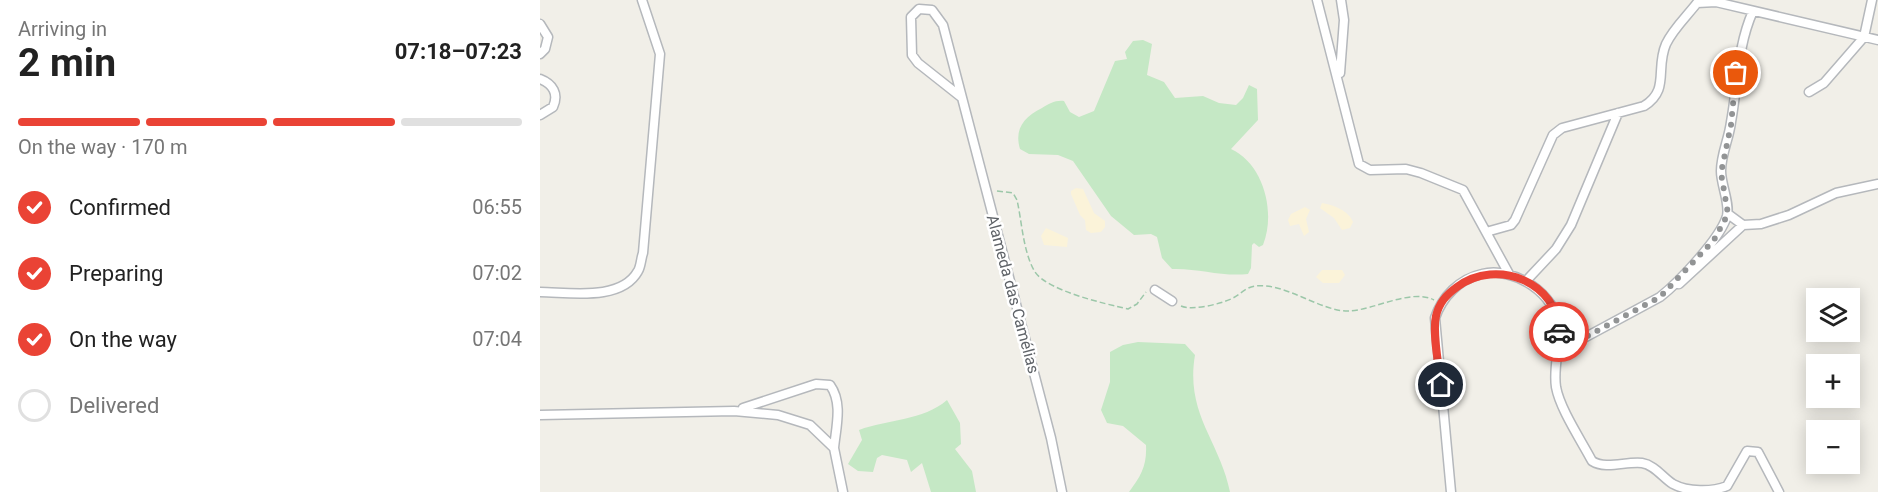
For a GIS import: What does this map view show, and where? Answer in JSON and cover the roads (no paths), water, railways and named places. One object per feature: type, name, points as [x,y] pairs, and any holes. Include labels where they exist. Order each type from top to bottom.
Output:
[{"type":"street","points":[[540,292],[603,292],[623,286],[638,272],[643,253],[660,54],[642,0]]},
{"type":"street","points":[[1317,0],[1359,164],[1370,170],[1406,169],[1421,172],[1463,190],[1509,274]]},
{"type":"street","points":[[1339,80],[1344,20],[1341,0]]},
{"type":"street","points":[[1809,92],[1824,83],[1864,37],[1872,0]]},
{"type":"street","points":[[1486,232],[1510,225],[1515,220],[1553,135],[1562,128],[1644,106],[1655,99],[1660,90],[1662,57],[1667,42],[1697,3],[1716,2],[1878,40]]},
{"type":"street","name":"Alameda das Camélias","points":[[961,97],[918,63],[912,54],[911,17],[919,9],[932,10],[943,25],[1051,438],[1062,492]]},
{"type":"street","points":[[1671,288],[1714,240],[1728,214],[1721,173],[1722,155],[1731,125],[1742,41],[1753,11]]},
{"type":"street","points":[[540,24],[548,37],[545,49],[540,54]]},
{"type":"street","points":[[540,80],[551,85],[556,96],[553,107],[540,115]]},
{"type":"street","points":[[1526,281],[1556,249],[1571,225],[1621,113]]},
{"type":"street","points":[[1558,352],[1599,332],[1684,280],[1743,225],[1770,221],[1836,193],[1878,184]]},
{"type":"street","points":[[1728,214],[1743,225]]},
{"type":"street","points":[[1451,492],[1435,318],[1440,303],[1465,280],[1481,274],[1509,274],[1526,281],[1556,312],[1559,325],[1555,384],[1592,461],[1598,465],[1645,463],[1673,485],[1686,490],[1719,490],[1732,479],[1747,451],[1753,450],[1758,452],[1779,492]]},
{"type":"street","points":[[1155,290],[1172,301]]},
{"type":"street","points":[[734,411],[816,384],[830,385],[837,395],[834,448],[843,492]]},
{"type":"street","points":[[540,415],[734,411],[778,415],[810,425],[834,448]]}]
